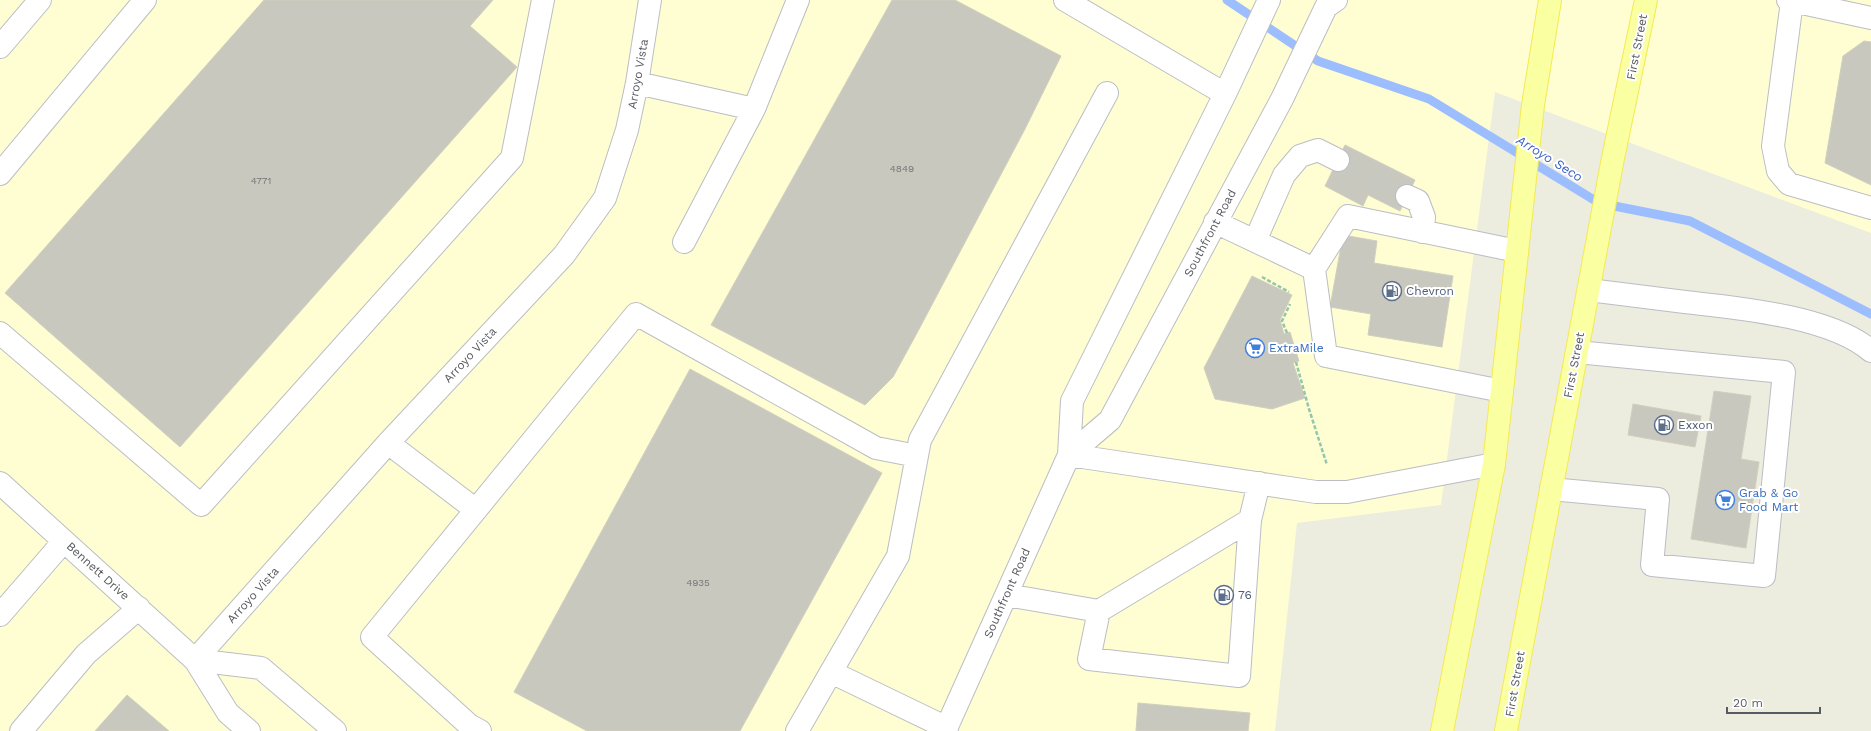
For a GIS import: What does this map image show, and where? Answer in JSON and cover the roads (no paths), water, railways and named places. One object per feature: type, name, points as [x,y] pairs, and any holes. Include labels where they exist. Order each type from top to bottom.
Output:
[{"type":"main road","points":[[1442,731],[1494,464],[1533,105],[1550,0]]},
{"type":"main road","name":"First Street","points":[[1506,731],[1613,158],[1646,0]]},
{"type":"street","points":[[0,46],[40,0]]},
{"type":"street","points":[[0,174],[145,0]]},
{"type":"street","points":[[0,333],[201,505],[512,158],[543,0]]},
{"type":"street","name":"Arroyo Vista","points":[[195,660],[388,443],[564,255],[605,198],[627,130],[637,83],[650,0]]},
{"type":"street","points":[[684,242],[754,109],[798,0]]},
{"type":"street","points":[[1065,0],[1227,88]]},
{"type":"street","name":"Southfront Road","points":[[946,729],[1069,455],[1072,401],[1269,0]]},
{"type":"street","points":[[1871,18],[1790,0],[1773,146],[1778,171],[1789,184],[1871,208]]},
{"type":"street","name":"Southfront Road","points":[[1069,455],[1110,420],[1282,99],[1331,4]]},
{"type":"street","points":[[637,83],[754,109]]},
{"type":"street","points":[[796,731],[898,556],[920,440],[1108,92]]},
{"type":"street","points":[[1255,241],[1284,175],[1300,156],[1318,150],[1338,160]]},
{"type":"street","points":[[1407,196],[1418,201],[1424,217],[1423,232]]},
{"type":"street","points":[[1502,391],[1326,356],[1314,269],[1348,216],[1423,232],[1518,242]]},
{"type":"street","points":[[1215,222],[1314,269]]},
{"type":"street","points":[[1589,290],[1724,306],[1791,316],[1842,334],[1871,351]]},
{"type":"street","points":[[480,731],[469,725],[372,637],[636,314],[876,448],[918,456]]},
{"type":"street","points":[[1551,489],[1658,499],[1652,565],[1764,576],[1784,372],[1577,352]]},
{"type":"street","points":[[388,443],[476,510]]},
{"type":"street","points":[[1069,455],[1316,492],[1347,492],[1494,464]]},
{"type":"street","name":"Bennett Drive","points":[[0,483],[195,660],[228,713],[249,731]]},
{"type":"street","points":[[1099,611],[1089,659],[1239,676],[1250,520],[1259,483]]},
{"type":"street","points":[[1007,595],[1099,611],[1250,520]]},
{"type":"street","points":[[0,615],[64,541]]},
{"type":"street","points":[[21,731],[86,654],[139,608]]},
{"type":"street","points":[[195,660],[261,668],[335,731]]},
{"type":"street","points":[[831,672],[946,729]]},
{"type":"waterway","name":"Arroyo Seco","points":[[1227,0],[1318,61],[1429,99],[1599,203],[1690,221],[1871,314]]},
{"type":"tunnel","points":[[1338,160],[1407,196]]},
{"type":"place","name":"Chevron","points":[[1392,291]]},
{"type":"place","name":"ExtraMile","points":[[1255,348]]},
{"type":"place","name":"Exxon","points":[[1664,425]]},
{"type":"place","name":"Grab & Go Food Mart","points":[[1725,500]]},
{"type":"place","name":"76","points":[[1224,595]]}]
